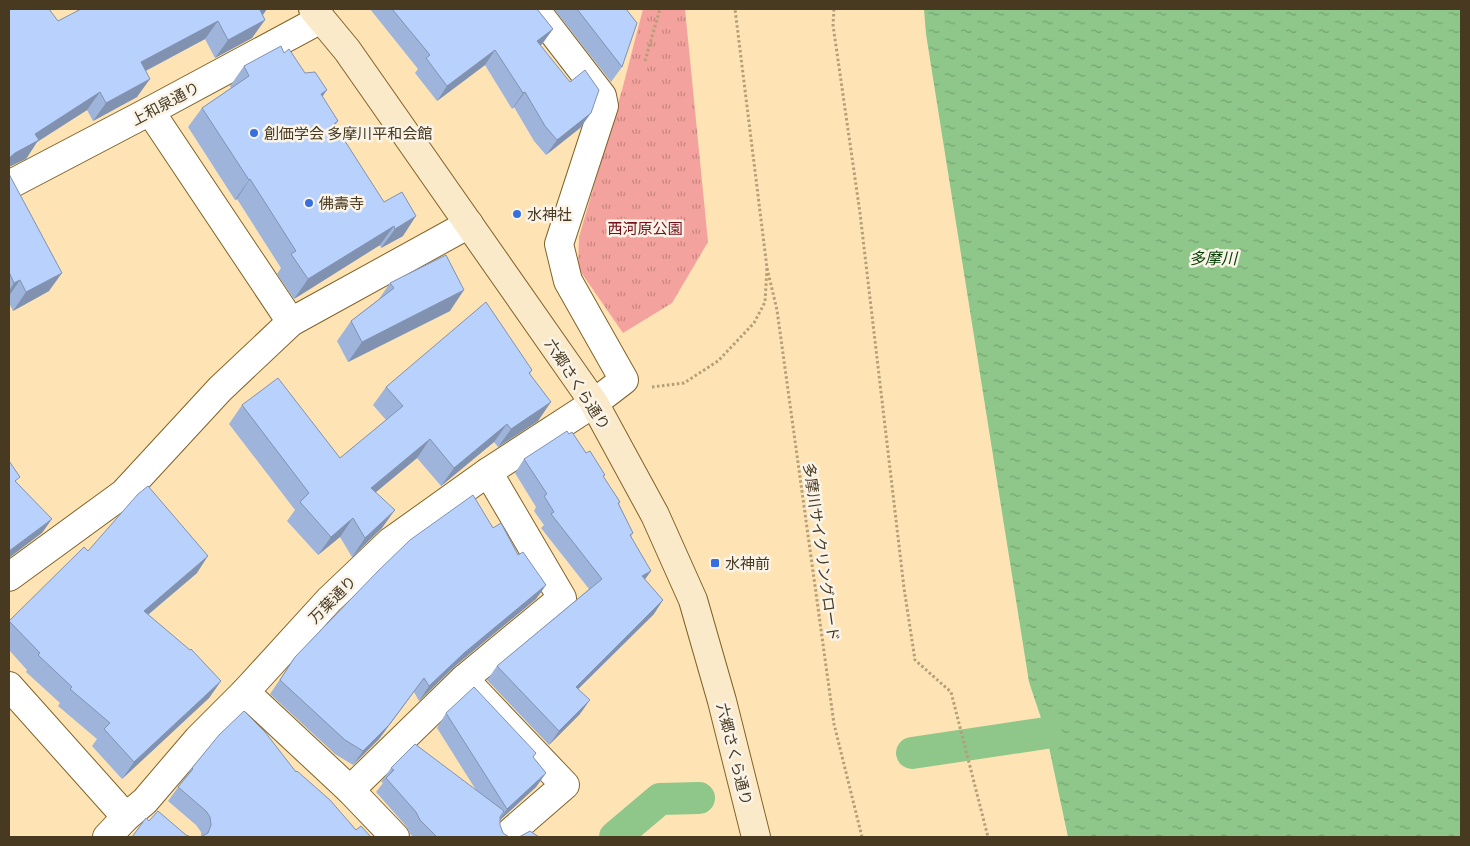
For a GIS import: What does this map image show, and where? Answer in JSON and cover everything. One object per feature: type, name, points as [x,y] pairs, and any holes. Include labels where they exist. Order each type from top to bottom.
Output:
[{"type":"main road","name":"六郷さくら通り","points":[[317,14],[347,50],[594,404],[655,515],[693,600],[722,701],[756,837]]},
{"type":"street","points":[[535,9],[602,96],[604,106],[559,244],[568,281],[624,380]]},
{"type":"street","name":"上和泉通り","points":[[9,185],[150,112],[317,14]]},
{"type":"street","points":[[150,112],[291,322]]},
{"type":"street","points":[[9,577],[124,493],[220,389],[291,322],[468,224]]},
{"type":"street","name":"万葉通り","points":[[107,837],[198,739],[245,692],[329,600],[390,542],[488,472],[594,404],[624,380]]},
{"type":"street","points":[[350,790],[464,680],[562,598],[488,472]]},
{"type":"street","points":[[464,680],[565,785],[505,837]]},
{"type":"street","points":[[9,686],[135,809],[166,819]]},
{"type":"street","points":[[245,692],[350,790],[395,837]]},
{"type":"path","points":[[645,61],[660,9]]},
{"type":"path","points":[[624,380],[643,388],[684,383],[718,361],[754,323],[765,302],[767,268],[735,9]]},
{"type":"path","points":[[834,9],[833,26],[860,213],[903,578],[915,660],[950,692],[988,837]]},
{"type":"path","name":"多摩川サイクリングロード","points":[[767,268],[777,310],[834,724],[862,837]]},
{"type":"green space","name":"西河原公園","points":[[643,9],[685,9],[708,242],[672,303],[623,333],[578,268],[579,237],[622,90]]},
{"type":"water","name":"多摩川","points":[[924,9],[1461,9],[1461,837],[1068,837],[1046,733],[1029,682],[926,34]]},
{"type":"building","points":[[9,9],[49,9],[58,21],[81,9],[262,9],[260,10],[265,20],[228,40],[218,21],[141,62],[150,79],[106,103],[100,92],[35,134],[39,140],[9,158]]},
{"type":"building","points":[[392,9],[537,9],[553,29],[537,41],[570,82],[585,70],[599,90],[591,113],[557,140],[545,126],[525,92],[523,93],[495,50],[447,86],[426,58],[430,55]]},
{"type":"building","points":[[577,9],[626,9],[637,23],[622,67]]},
{"type":"building","points":[[281,46],[284,53],[289,49],[305,73],[315,72],[327,90],[321,94],[338,121],[334,124],[384,202],[402,192],[416,216],[395,229],[394,226],[308,279],[291,254],[296,251],[202,108],[249,76],[244,66]]},
{"type":"building","points":[[9,174],[62,273],[26,292],[20,280],[14,283],[9,272]]},
{"type":"building","points":[[446,255],[464,290],[362,342],[351,321],[394,288],[390,283]]},
{"type":"building","points":[[486,302],[532,370],[529,373],[551,402],[511,429],[507,424],[454,468],[430,439],[371,488],[395,510],[365,538],[353,518],[331,537],[300,502],[309,493],[242,405],[278,378],[340,458],[403,406],[386,387]]},
{"type":"building","points":[[567,431],[569,434],[572,432],[586,453],[590,451],[605,475],[603,476],[620,502],[618,503],[633,533],[630,535],[651,571],[642,576],[663,600],[576,687],[590,700],[559,731],[497,666],[602,579],[551,514],[554,512],[544,496],[547,494],[524,459]]},
{"type":"building","points":[[9,461],[20,477],[15,481],[52,519],[9,551]]},
{"type":"building","points":[[148,486],[208,556],[144,611],[191,649],[221,681],[134,762],[104,729],[110,723],[70,689],[72,687],[38,655],[40,653],[9,621],[84,547],[88,551],[138,494]]},
{"type":"building","points":[[473,495],[493,528],[501,523],[518,555],[523,552],[546,585],[464,653],[429,686],[424,678],[389,725],[363,751],[345,740],[280,680],[295,657],[410,540]]},
{"type":"building","points":[[474,687],[536,753],[533,757],[546,773],[507,809],[446,713]]},
{"type":"building","points":[[244,711],[265,732],[296,772],[330,800],[356,830],[361,826],[371,837],[201,837],[208,833],[211,825],[210,817],[206,811],[178,787],[219,735]]},
{"type":"building","points":[[415,744],[504,811],[500,817],[500,825],[503,833],[509,837],[437,837],[420,820],[416,812],[386,778],[394,770],[391,768]]},
{"type":"building","points":[[158,811],[186,835],[191,837],[132,837],[146,818],[149,821]]},
{"type":"building","points":[[530,831],[539,837],[519,837]]},
{"type":"waterway","points":[[912,753],[1046,733]]},
{"type":"waterway","points":[[615,837],[660,799],[699,798]]},
{"type":"place","name":"創価学会 多摩川平和会館","points":[[254,133]]},
{"type":"place","name":"佛壽寺","points":[[309,203]]},
{"type":"place","name":"水神社","points":[[517,214]]},
{"type":"place","name":"水神前","points":[[715,563]]}]
